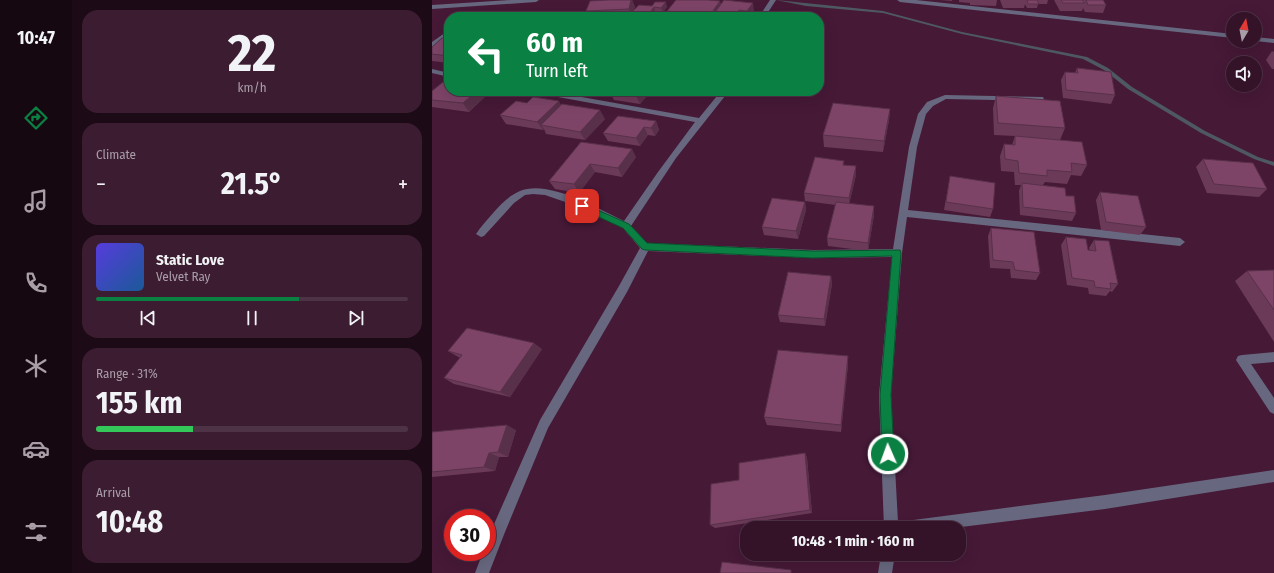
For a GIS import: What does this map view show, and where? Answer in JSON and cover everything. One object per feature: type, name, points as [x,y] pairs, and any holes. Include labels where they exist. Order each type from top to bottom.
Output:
[{"type":"street","points":[[432,7],[536,0]]},
{"type":"street","points":[[765,12],[773,0]]},
{"type":"street","points":[[900,0],[1226,35]]},
{"type":"street","points":[[432,38],[444,35]]},
{"type":"street","points":[[432,45],[444,36]]},
{"type":"street","points":[[1262,39],[1274,40]]},
{"type":"street","points":[[432,71],[444,74]]},
{"type":"street","points":[[563,96],[700,121]]},
{"type":"street","points":[[626,226],[646,192],[721,96]]},
{"type":"street","points":[[891,521],[885,395],[897,253],[913,147],[922,114],[930,104],[945,97],[1040,99]]},
{"type":"street","points":[[481,234],[511,201],[524,192],[536,190],[553,193],[626,226],[645,247],[813,254],[897,253]]},
{"type":"street","points":[[904,213],[1180,242]]},
{"type":"street","points":[[482,573],[498,531],[544,424],[623,289],[645,247]]},
{"type":"street","points":[[1274,357],[1242,360],[1274,408]]},
{"type":"street","points":[[954,521],[1105,502],[1274,476]]},
{"type":"street","points":[[886,573],[887,561]]},
{"type":"building","points":[[631,0],[629,9],[586,11],[590,1]]},
{"type":"building","points":[[676,0],[720,1],[712,12],[667,11]]},
{"type":"building","points":[[724,0],[753,3],[747,11],[739,10],[738,12],[715,12]]},
{"type":"building","points":[[1027,0],[1037,0],[1039,4],[1028,4]]},
{"type":"building","points":[[1061,0],[1082,0],[1085,3],[1063,3]]},
{"type":"building","points":[[1086,0],[1103,0],[1106,5],[1088,5]]},
{"type":"building","points":[[655,2],[666,2],[661,8],[654,7],[650,12],[632,12],[639,5],[652,6]]},
{"type":"building","points":[[442,38],[444,38],[444,55],[432,54],[432,47]]},
{"type":"building","points":[[1077,68],[1111,72],[1115,95],[1066,90],[1065,72],[1078,73]]},
{"type":"building","points":[[444,82],[444,96],[471,96],[463,103],[432,100],[432,91]]},
{"type":"building","points":[[996,96],[1060,101],[1065,128],[998,123]]},
{"type":"building","points":[[533,97],[559,101],[537,122],[500,115],[516,101],[527,103]]},
{"type":"building","points":[[833,103],[890,109],[884,141],[823,135]]},
{"type":"building","points":[[562,104],[600,110],[580,132],[541,125]]},
{"type":"building","points":[[618,116],[656,121],[651,128],[644,127],[636,138],[603,133]]},
{"type":"building","points":[[1015,136],[1082,142],[1087,165],[1071,163],[1072,172],[1047,170],[1047,176],[1019,173],[1018,161],[1005,159],[1004,144],[1015,145]]},
{"type":"building","points":[[581,142],[632,149],[618,168],[590,164],[574,184],[549,181]]},
{"type":"building","points":[[815,157],[844,161],[843,165],[856,166],[849,198],[804,193]]},
{"type":"building","points":[[1203,159],[1253,163],[1267,189],[1214,184]]},
{"type":"building","points":[[950,176],[995,183],[993,209],[946,202]]},
{"type":"building","points":[[1022,183],[1065,188],[1066,196],[1074,196],[1076,213],[1023,207]]},
{"type":"building","points":[[1100,192],[1138,196],[1146,227],[1106,222]]},
{"type":"building","points":[[772,198],[805,202],[796,231],[762,227]]},
{"type":"building","points":[[836,202],[874,206],[868,243],[827,238]]},
{"type":"building","points":[[991,228],[1034,232],[1040,273],[1015,270],[1013,262],[993,260]]},
{"type":"building","points":[[1066,237],[1086,239],[1088,250],[1096,251],[1094,240],[1109,241],[1118,284],[1110,283],[1111,289],[1095,287],[1094,281],[1072,278]]},
{"type":"building","points":[[1274,270],[1274,310],[1247,271]]},
{"type":"building","points":[[788,272],[831,276],[824,319],[778,315]]},
{"type":"building","points":[[467,328],[534,343],[500,392],[444,378],[462,355],[448,351]]},
{"type":"building","points":[[778,350],[848,356],[841,425],[764,417]]},
{"type":"building","points":[[507,425],[498,452],[489,453],[484,467],[432,472],[432,432]]},
{"type":"building","points":[[805,453],[810,510],[710,525],[711,484],[739,480],[739,463]]},
{"type":"building","points":[[722,562],[791,570],[791,573],[720,573]]},
{"type":"waterway","points":[[778,0],[806,5],[883,12],[962,33],[1085,58],[1106,69],[1130,88],[1203,132],[1256,158],[1274,164]]},
{"type":"route","points":[[582,206],[626,226],[645,247],[813,254],[897,253],[894,304],[885,395],[888,454]]}]
